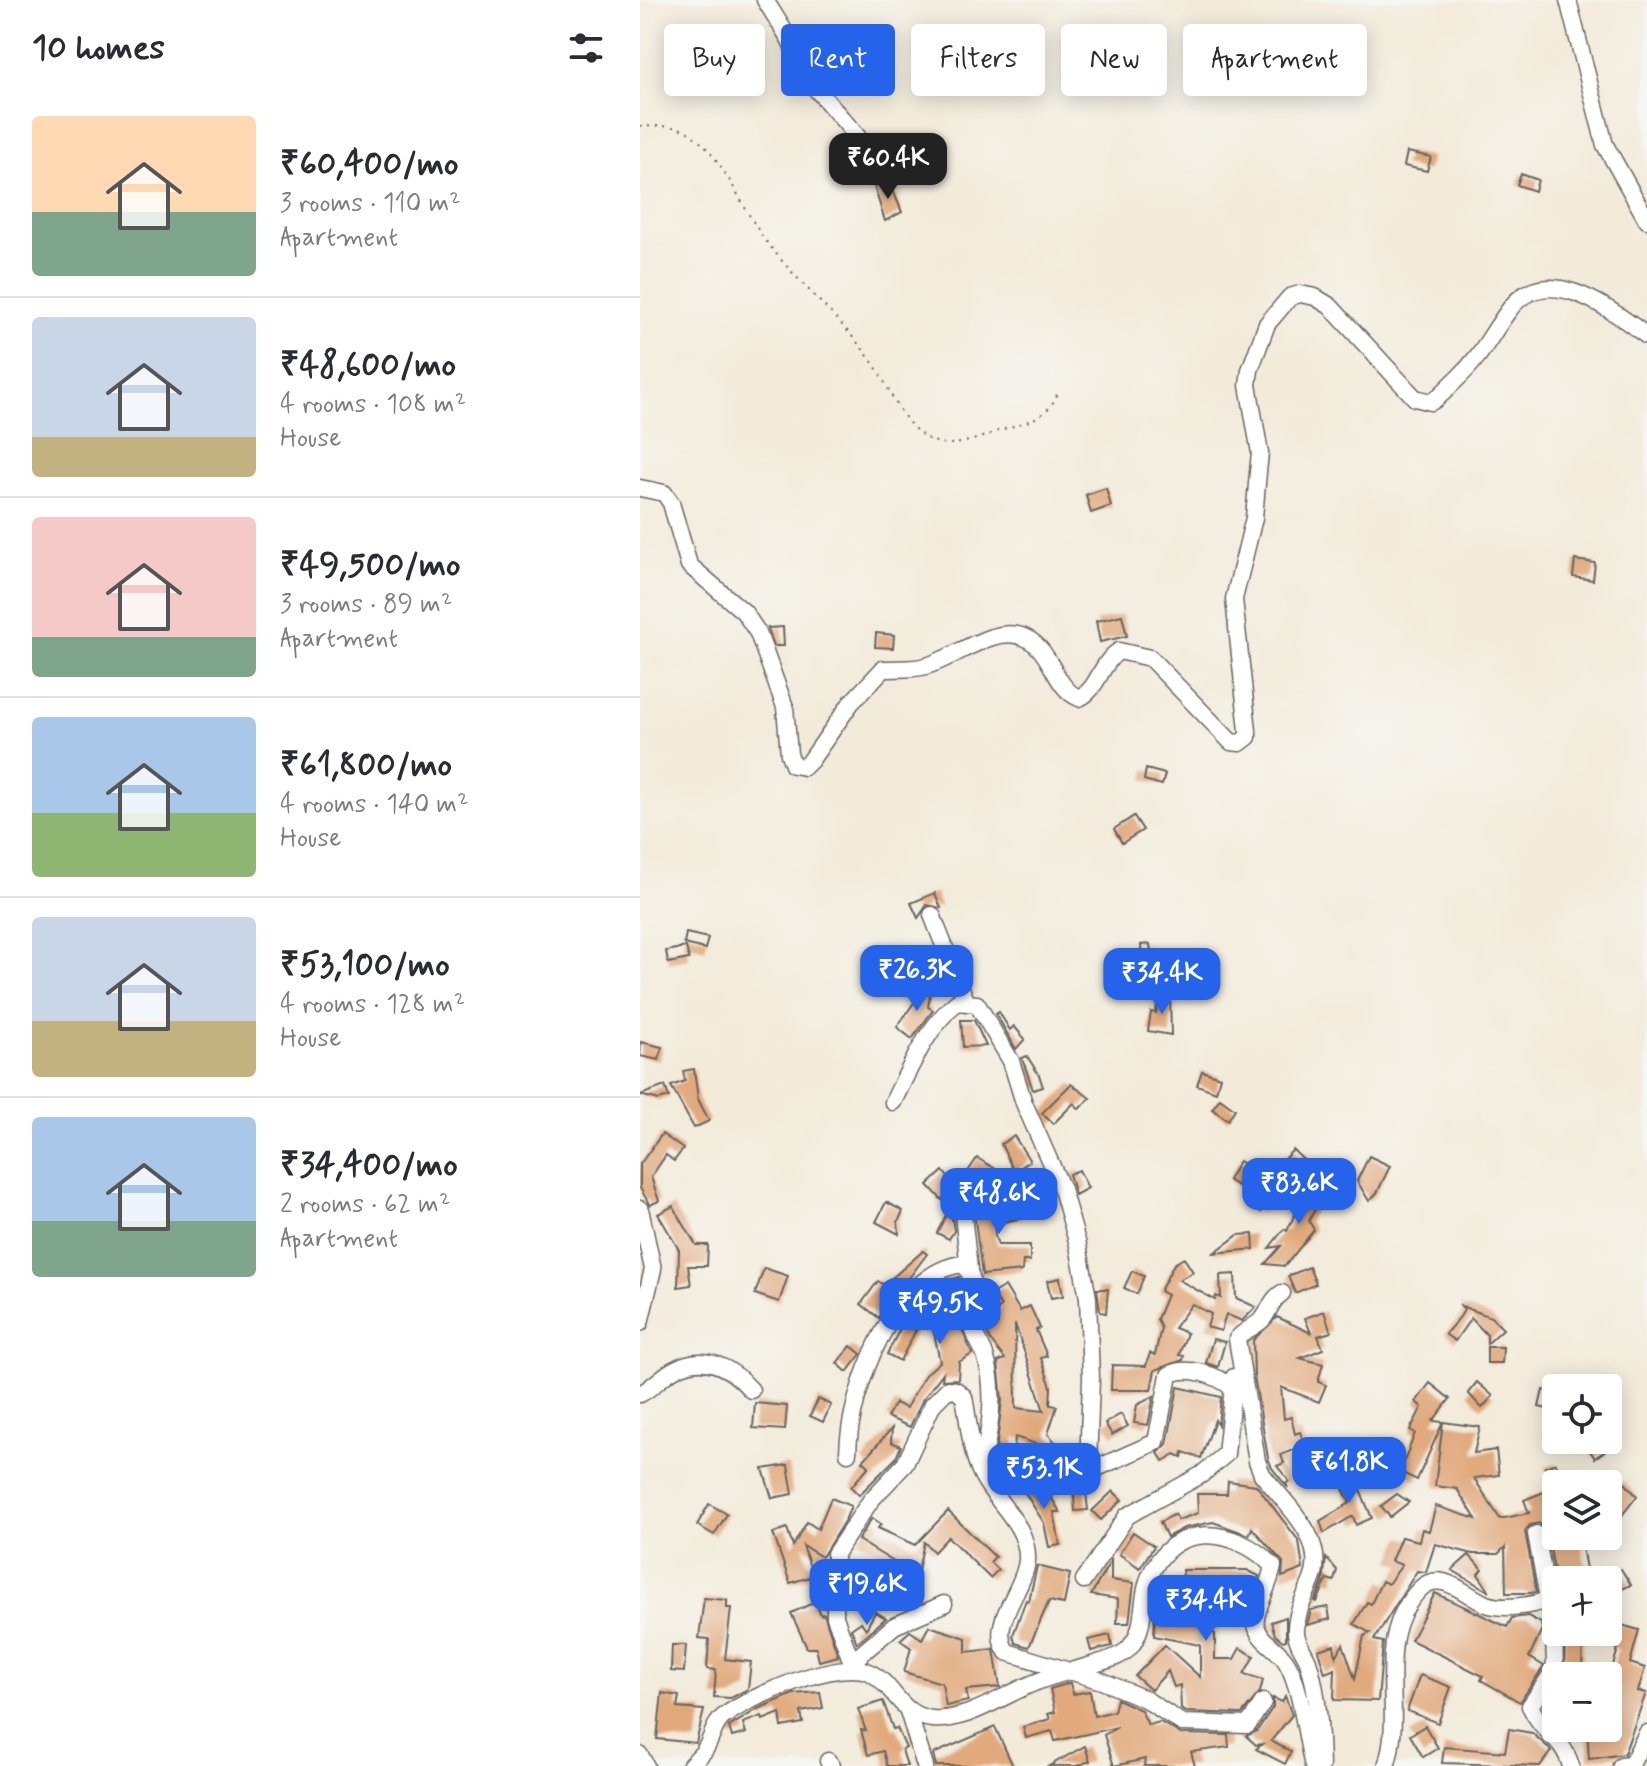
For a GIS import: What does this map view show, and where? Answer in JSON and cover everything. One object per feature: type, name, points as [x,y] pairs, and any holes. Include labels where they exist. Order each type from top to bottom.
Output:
[{"type":"street","points":[[765,0],[790,40],[804,75],[857,136],[873,162]]},
{"type":"street","points":[[1568,0],[1605,145],[1647,220]]},
{"type":"street","points":[[640,488],[664,493],[671,503],[689,565],[698,576],[744,612],[758,633],[785,707],[789,754],[793,765],[804,767],[811,760],[851,703],[883,669],[924,667],[994,637],[1013,635],[1038,647],[1069,695],[1079,698],[1091,689],[1108,658],[1119,651],[1150,658],[1231,742],[1240,743],[1248,737],[1248,731],[1234,599],[1254,518],[1260,453],[1248,385],[1259,343],[1279,308],[1290,297],[1300,294],[1330,306],[1415,398],[1431,402],[1476,361],[1508,311],[1527,292],[1557,288],[1591,298],[1647,336]]},
{"type":"street","points":[[932,915],[966,1001]]},
{"type":"street","points":[[893,1102],[934,1028],[947,1011],[966,1001],[977,1004],[1001,1039],[1024,1103],[1062,1189],[1078,1245],[1089,1325],[1088,1468],[1097,1468],[1156,1442],[1169,1375],[1175,1371],[1210,1374],[1221,1378],[1232,1388]]},
{"type":"street","points":[[960,1187],[972,1323],[992,1384],[981,1475]]},
{"type":"street","points":[[640,1209],[653,1269],[640,1323]]},
{"type":"street","points":[[848,1453],[852,1410],[874,1353],[900,1303],[934,1272],[963,1264],[969,1269]]},
{"type":"street","points":[[1282,1293],[1272,1299],[1262,1319],[1237,1339],[1251,1437],[1262,1474],[1313,1540],[1317,1553],[1313,1577],[1298,1613],[1296,1637],[1307,1660],[1313,1684],[1321,1766]]},
{"type":"street","points":[[1084,1580],[1127,1516],[1201,1475],[1226,1454],[1232,1388],[1239,1361]]},
{"type":"street","points":[[640,1394],[678,1366],[703,1363],[734,1370],[751,1390]]},
{"type":"street","points":[[1263,1702],[1248,1725],[1182,1723],[1145,1699],[1071,1670],[1015,1656],[1002,1644],[1007,1612],[1025,1575],[1026,1545],[981,1475],[964,1397],[948,1389],[933,1404],[905,1464],[871,1500],[835,1554],[835,1617],[854,1665],[869,1672],[908,1711],[924,1717],[944,1718],[1071,1670],[1117,1656],[1130,1647],[1139,1631],[1151,1574],[1161,1558],[1180,1543],[1209,1534],[1252,1546],[1273,1566],[1270,1585],[1256,1613],[1256,1626],[1261,1638],[1287,1662],[1294,1677],[1313,1766]]},
{"type":"street","points":[[1536,1534],[1542,1570]]},
{"type":"street","points":[[1386,1766],[1393,1729],[1391,1671],[1395,1638],[1418,1591],[1427,1583],[1440,1581],[1500,1606],[1542,1601]]},
{"type":"street","points":[[690,1766],[705,1750],[721,1718],[791,1683],[854,1665],[894,1626],[944,1604]]},
{"type":"street","points":[[1554,1646],[1555,1669],[1530,1706],[1539,1726],[1565,1745],[1571,1766]]},
{"type":"street","points":[[908,1711],[925,1766]]},
{"type":"street","points":[[1631,1765],[1647,1733]]},
{"type":"street","points":[[640,1755],[646,1766]]},
{"type":"street","points":[[1621,1766],[1644,1766]]},
{"type":"path","points":[[640,126],[683,128],[703,144],[762,235],[839,319],[874,364],[901,411],[922,435],[948,444],[963,442],[1037,419],[1048,411],[1058,392]]},
{"type":"building","points":[[1407,152],[1431,157],[1427,171],[1404,166]]},
{"type":"building","points":[[1521,174],[1538,180],[1535,191],[1517,185]]},
{"type":"building","points":[[889,181],[902,212],[885,221],[874,186]]},
{"type":"building","points":[[1106,488],[1111,506],[1091,513],[1086,495]]},
{"type":"building","points":[[1575,560],[1595,563],[1593,580],[1573,577]]},
{"type":"building","points":[[1122,615],[1127,636],[1100,642],[1096,621]]},
{"type":"building","points":[[783,627],[784,646],[774,646],[768,628]]},
{"type":"building","points":[[876,633],[894,635],[893,648],[875,647]]},
{"type":"building","points":[[1146,769],[1165,774],[1162,785],[1144,780]]},
{"type":"building","points":[[1134,816],[1143,830],[1122,843],[1114,829]]},
{"type":"building","points":[[935,893],[941,908],[927,905],[918,918],[911,903]]},
{"type":"building","points":[[686,933],[708,938],[705,949],[684,944]]},
{"type":"building","points":[[1150,944],[1156,987],[1143,987],[1141,945]]},
{"type":"building","points":[[686,947],[689,959],[668,963],[666,951]]},
{"type":"building","points":[[934,974],[928,1007],[933,1010],[912,1039],[897,1027]]},
{"type":"building","points":[[1159,992],[1170,993],[1171,1035],[1148,1031],[1151,1012],[1156,1013]]},
{"type":"building","points":[[999,1012],[1010,1030],[1014,1026],[1025,1039],[1016,1049],[996,1014]]},
{"type":"building","points":[[961,1020],[974,1020],[986,1046],[963,1047]]},
{"type":"building","points":[[641,1042],[662,1047],[659,1060],[640,1056]]},
{"type":"building","points":[[1027,1056],[1043,1087],[1033,1090],[1022,1058]]},
{"type":"building","points":[[694,1069],[698,1099],[709,1121],[694,1128],[671,1086],[685,1081],[683,1071]]},
{"type":"building","points":[[1202,1071],[1220,1077],[1216,1092],[1197,1085]]},
{"type":"building","points":[[1071,1084],[1090,1098],[1079,1109],[1074,1103],[1053,1124],[1042,1113]]},
{"type":"building","points":[[665,1086],[669,1097],[659,1100],[640,1095]]},
{"type":"building","points":[[1220,1098],[1235,1109],[1228,1120],[1212,1109]]},
{"type":"building","points":[[662,1134],[683,1149],[674,1161],[666,1155],[651,1177],[659,1201],[650,1205],[640,1188],[640,1164]]},
{"type":"building","points":[[1014,1136],[1030,1161],[1014,1172],[1001,1144]]},
{"type":"building","points":[[1293,1150],[1312,1168],[1309,1171],[1312,1174],[1302,1181],[1282,1161]]},
{"type":"building","points":[[1369,1156],[1390,1166],[1377,1193],[1369,1201],[1357,1181]]},
{"type":"building","points":[[977,1158],[996,1169],[986,1185],[967,1173]]},
{"type":"building","points":[[1239,1161],[1249,1167],[1238,1186],[1228,1180]]},
{"type":"building","points":[[1079,1170],[1088,1188],[1075,1195],[1069,1174]]},
{"type":"building","points":[[943,1171],[951,1181],[950,1193],[942,1200],[928,1185]]},
{"type":"building","points":[[1314,1176],[1334,1193],[1323,1205],[1319,1201],[1309,1221],[1314,1230],[1285,1266],[1265,1264],[1281,1246],[1269,1248],[1284,1229],[1287,1231],[1298,1208],[1315,1192],[1309,1187]]},
{"type":"building","points":[[1036,1179],[1039,1192],[1022,1196],[1018,1183]]},
{"type":"building","points":[[1263,1181],[1277,1200],[1261,1212],[1247,1194]]},
{"type":"building","points":[[1016,1194],[1022,1218],[994,1224],[995,1236],[998,1245],[1030,1245],[1030,1261],[1023,1261],[1022,1271],[982,1275],[973,1204]]},
{"type":"building","points":[[886,1202],[903,1211],[898,1222],[899,1234],[876,1222]]},
{"type":"building","points":[[673,1206],[696,1245],[708,1245],[707,1266],[688,1266],[691,1285],[678,1287],[679,1250],[658,1214]]},
{"type":"building","points":[[946,1215],[952,1218],[954,1231],[949,1239],[937,1233]]},
{"type":"building","points":[[1253,1234],[1254,1249],[1214,1253],[1238,1235]]},
{"type":"building","points":[[923,1251],[927,1254],[879,1318],[861,1304],[878,1281],[884,1285]]},
{"type":"building","points":[[1184,1258],[1193,1272],[1179,1280],[1215,1300],[1216,1296],[1221,1298],[1220,1275],[1235,1274],[1236,1298],[1256,1307],[1242,1321],[1226,1314],[1221,1331],[1207,1327],[1211,1314],[1192,1304],[1174,1328],[1187,1333],[1179,1355],[1184,1356],[1183,1360],[1155,1370],[1151,1390],[1111,1390],[1112,1365],[1146,1366],[1150,1353],[1155,1355],[1161,1328],[1157,1319],[1167,1295],[1160,1291],[1174,1264]]},
{"type":"building","points":[[1309,1267],[1316,1284],[1295,1293],[1288,1276]]},
{"type":"building","points":[[764,1268],[788,1276],[779,1302],[755,1294]]},
{"type":"building","points":[[1132,1271],[1144,1276],[1137,1294],[1124,1288]]},
{"type":"building","points":[[959,1277],[961,1303],[957,1298],[962,1329],[972,1354],[959,1362],[958,1379],[942,1380],[943,1373],[923,1399],[910,1427],[887,1417],[895,1403],[906,1408],[925,1375],[940,1362],[926,1294],[943,1282]]},
{"type":"building","points":[[1060,1278],[1063,1296],[1051,1298],[1047,1281]]},
{"type":"building","points":[[1005,1286],[1020,1311],[1030,1306],[1040,1328],[1036,1330],[1047,1356],[1041,1358],[1051,1387],[1050,1405],[1057,1406],[1048,1434],[1069,1458],[1054,1472],[1044,1460],[1055,1450],[1015,1437],[1013,1462],[995,1460],[1002,1400],[998,1362],[1005,1359],[990,1340],[983,1322],[1001,1307],[993,1293]],"holes":[[[1015,1324],[1044,1411],[1016,1408]]]},
{"type":"building","points":[[1097,1289],[1108,1289],[1106,1313],[1100,1312]]},
{"type":"building","points":[[1461,1306],[1491,1317],[1503,1329],[1487,1344],[1487,1335],[1471,1318],[1455,1341],[1445,1334],[1464,1310]]},
{"type":"building","points":[[1324,1311],[1331,1332],[1318,1336],[1323,1349],[1300,1358],[1323,1364],[1318,1382],[1326,1385],[1319,1402],[1281,1387],[1284,1419],[1291,1417],[1295,1434],[1300,1432],[1305,1445],[1281,1455],[1284,1463],[1277,1466],[1289,1481],[1286,1484],[1288,1488],[1268,1458],[1254,1376],[1253,1340],[1277,1317],[1311,1333],[1305,1318]]},
{"type":"building","points":[[903,1323],[916,1330],[900,1361],[887,1354]]},
{"type":"building","points":[[1213,1339],[1225,1342],[1218,1367],[1206,1363]]},
{"type":"building","points":[[851,1346],[861,1354],[847,1372],[837,1363]]},
{"type":"building","points":[[1487,1347],[1503,1347],[1502,1363],[1487,1363]]},
{"type":"building","points":[[1477,1382],[1493,1396],[1482,1408],[1468,1393]]},
{"type":"building","points":[[1430,1383],[1450,1399],[1433,1421],[1443,1422],[1417,1480],[1400,1472],[1415,1433],[1410,1430],[1422,1407],[1416,1402]]},
{"type":"building","points":[[1178,1387],[1221,1397],[1218,1425],[1215,1420],[1201,1458],[1183,1452],[1182,1457],[1175,1454],[1163,1461],[1158,1453],[1167,1444]]},
{"type":"building","points":[[1154,1396],[1148,1425],[1134,1423],[1137,1405]]},
{"type":"building","points":[[818,1399],[831,1405],[823,1422],[810,1416]]},
{"type":"building","points":[[755,1403],[787,1406],[785,1430],[753,1428]]},
{"type":"building","points":[[1121,1414],[1128,1426],[1112,1435],[1105,1423]]},
{"type":"building","points":[[1443,1422],[1480,1427],[1474,1453],[1496,1450],[1499,1475],[1474,1478],[1500,1519],[1529,1513],[1524,1500],[1542,1493],[1542,1526],[1539,1523],[1530,1525],[1525,1531],[1536,1592],[1506,1593],[1505,1547],[1498,1554],[1473,1554],[1435,1544],[1426,1572],[1417,1571],[1374,1640],[1383,1642],[1378,1701],[1334,1700],[1335,1669],[1325,1673],[1318,1650],[1334,1645],[1336,1657],[1343,1644],[1355,1679],[1364,1636],[1370,1633],[1354,1624],[1367,1602],[1371,1604],[1382,1581],[1388,1584],[1402,1565],[1391,1561],[1401,1537],[1419,1541],[1422,1529],[1429,1531],[1436,1506],[1476,1519],[1457,1489],[1435,1486]]},
{"type":"building","points":[[892,1428],[891,1442],[901,1446],[896,1458],[859,1495],[851,1487],[869,1466],[863,1461]]},
{"type":"building","points":[[1556,1463],[1559,1470],[1546,1470],[1545,1467]]},
{"type":"building","points":[[788,1465],[793,1494],[772,1498],[763,1469]]},
{"type":"building","points":[[1352,1471],[1372,1518],[1356,1525],[1353,1516],[1324,1533],[1320,1521],[1350,1503],[1338,1478]]},
{"type":"building","points":[[1015,1477],[1037,1492],[1045,1487],[1060,1512],[1054,1512],[1060,1545],[1049,1547],[1044,1523]]},
{"type":"building","points":[[1228,1481],[1256,1485],[1299,1541],[1303,1569],[1282,1577],[1283,1562],[1252,1528],[1249,1535],[1213,1522],[1184,1528],[1167,1537],[1160,1522],[1175,1514],[1178,1520],[1198,1513],[1197,1494],[1227,1494]]},
{"type":"building","points":[[1622,1482],[1637,1496],[1622,1515]]},
{"type":"building","points":[[1085,1483],[1088,1510],[1075,1511],[1073,1484]]},
{"type":"building","points":[[1113,1491],[1122,1500],[1101,1520],[1092,1511]]},
{"type":"building","points":[[1397,1494],[1409,1502],[1390,1517],[1381,1506]]},
{"type":"building","points":[[831,1498],[851,1506],[846,1518],[822,1557],[803,1546],[813,1576],[790,1583],[773,1533],[787,1528],[793,1546],[807,1522],[818,1529]]},
{"type":"building","points":[[709,1504],[727,1514],[714,1535],[697,1525]]},
{"type":"building","points":[[948,1511],[995,1557],[990,1562],[998,1570],[990,1578],[948,1537],[934,1552],[924,1542],[911,1603],[857,1591],[858,1571],[866,1572],[867,1564],[902,1567],[858,1540],[872,1518],[881,1524],[878,1528],[915,1545]]},
{"type":"building","points":[[1133,1532],[1154,1546],[1140,1568],[1119,1554]]},
{"type":"building","points":[[1550,1550],[1583,1550],[1585,1566],[1553,1566]]},
{"type":"building","points":[[1469,1555],[1482,1569],[1478,1574],[1490,1592],[1452,1570]]},
{"type":"building","points":[[1326,1558],[1337,1570],[1334,1581],[1327,1579],[1317,1602],[1315,1601],[1323,1582]]},
{"type":"building","points":[[1111,1560],[1111,1580],[1134,1583],[1129,1623],[1117,1623],[1118,1599],[1091,1595]]},
{"type":"building","points":[[1037,1566],[1070,1574],[1064,1604],[1049,1601],[1029,1647],[1015,1643],[1013,1635],[1026,1600],[1029,1601]]},
{"type":"building","points":[[1183,1570],[1247,1570],[1259,1576],[1247,1608],[1237,1603],[1238,1627],[1205,1628],[1215,1634],[1215,1659],[1234,1659],[1240,1648],[1254,1656],[1244,1674],[1263,1680],[1260,1692],[1242,1714],[1185,1712],[1181,1709],[1180,1685],[1174,1687],[1168,1671],[1151,1690],[1135,1676],[1165,1645],[1200,1677],[1200,1645],[1154,1636],[1155,1612],[1174,1612],[1176,1602],[1182,1603]],"holes":[[[1199,1590],[1233,1590],[1223,1611],[1194,1612]]]},
{"type":"building","points":[[1622,1571],[1631,1585],[1622,1589]]},
{"type":"building","points":[[1435,1593],[1507,1627],[1512,1618],[1528,1616],[1541,1623],[1542,1629],[1529,1657],[1542,1665],[1542,1669],[1520,1702],[1481,1680],[1483,1676],[1411,1640]]},
{"type":"building","points":[[704,1598],[727,1600],[727,1608],[731,1608],[725,1659],[751,1662],[748,1689],[731,1698],[714,1697],[716,1670],[707,1669],[709,1639],[699,1638]]},
{"type":"building","points":[[815,1602],[821,1615],[824,1614],[838,1656],[819,1661],[816,1648],[807,1648],[791,1613]]},
{"type":"building","points":[[1328,1607],[1330,1619],[1307,1625],[1311,1610]]},
{"type":"building","points":[[875,1612],[886,1618],[857,1643],[851,1629],[861,1622],[866,1629]]},
{"type":"building","points":[[1286,1617],[1286,1640],[1283,1641],[1275,1635],[1271,1622]]},
{"type":"building","points":[[1622,1625],[1639,1630],[1630,1663],[1645,1668],[1638,1691],[1646,1693],[1624,1754],[1589,1759],[1588,1742],[1622,1742],[1622,1662],[1614,1662],[1618,1649],[1612,1647],[1622,1646]]},
{"type":"building","points":[[929,1626],[966,1638],[966,1652],[994,1649],[1000,1687],[966,1690],[968,1701],[946,1706],[942,1683],[904,1672],[911,1648],[900,1640],[910,1631],[922,1639]]},
{"type":"building","points":[[1110,1635],[1112,1646],[1091,1651],[1088,1640]]},
{"type":"building","points":[[672,1645],[686,1645],[684,1672],[671,1671]]},
{"type":"building","points":[[1565,1646],[1583,1646],[1582,1662],[1564,1662]]},
{"type":"building","points":[[1420,1675],[1451,1687],[1438,1723],[1407,1711]]},
{"type":"building","points":[[1070,1683],[1073,1694],[1090,1691],[1094,1716],[1114,1711],[1117,1699],[1141,1710],[1148,1725],[1160,1722],[1181,1734],[1228,1735],[1229,1747],[1191,1752],[1195,1766],[1144,1766],[1145,1759],[1114,1766],[1104,1735],[1118,1727],[1055,1741],[1052,1731],[1026,1738],[1023,1727],[1050,1719],[1048,1714],[1055,1712],[1050,1689]]},
{"type":"building","points":[[820,1692],[823,1708],[801,1712],[803,1723],[782,1727],[780,1713],[763,1720],[762,1716],[743,1723],[746,1733],[732,1737],[729,1727],[758,1709],[793,1694]]},
{"type":"building","points":[[662,1693],[679,1696],[677,1708],[704,1710],[696,1743],[657,1739]]},
{"type":"building","points":[[1285,1696],[1292,1715],[1271,1741],[1291,1752],[1285,1764],[1256,1749],[1262,1744],[1256,1745],[1246,1736],[1257,1731],[1273,1707],[1273,1698],[1282,1702]]},
{"type":"building","points":[[883,1701],[893,1729],[897,1728],[906,1748],[902,1750],[907,1766],[887,1766],[883,1751],[868,1755],[861,1730],[866,1731],[858,1709]]},
{"type":"building","points":[[1425,1726],[1438,1748],[1423,1757],[1410,1735]]},
{"type":"building","points":[[995,1727],[1013,1766],[936,1766],[933,1754]]},
{"type":"building","points":[[1509,1729],[1532,1733],[1551,1751],[1540,1766],[1442,1763],[1444,1747],[1505,1752]]},
{"type":"building","points":[[1085,1746],[1090,1761],[1077,1766],[1049,1766]]}]
